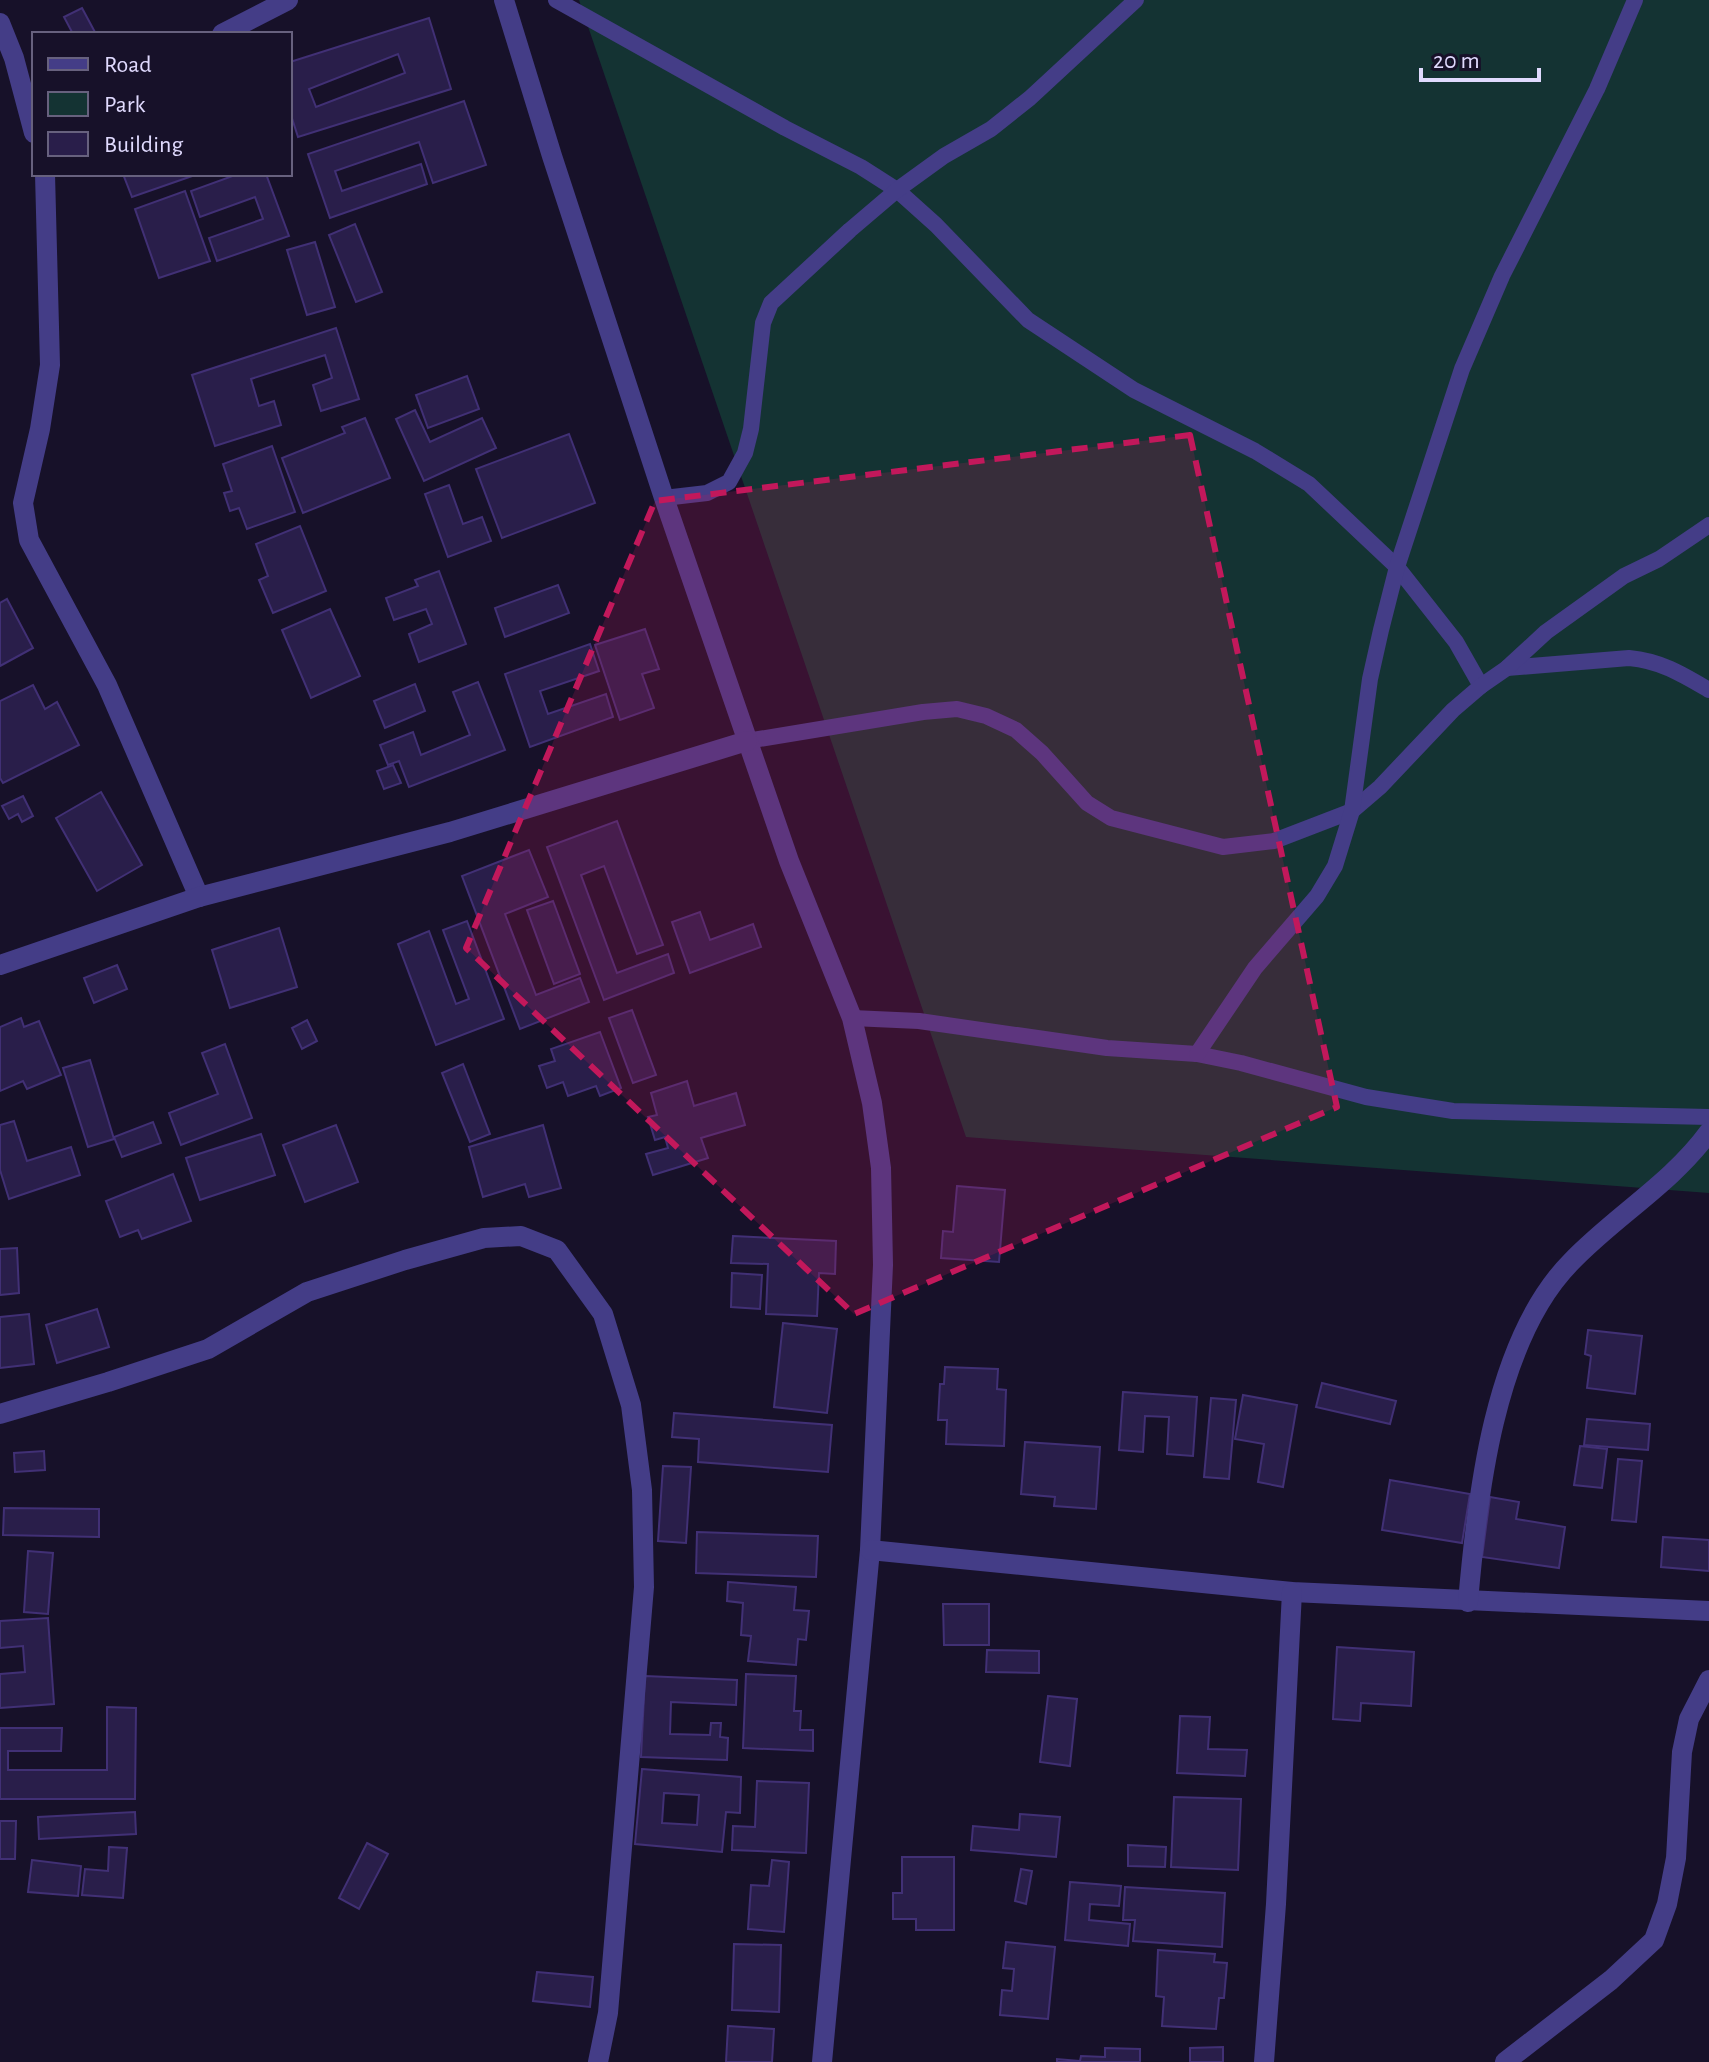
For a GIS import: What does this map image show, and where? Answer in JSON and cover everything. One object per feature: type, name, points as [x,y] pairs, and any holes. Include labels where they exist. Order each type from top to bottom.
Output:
[{"type":"street","points":[[226,32],[288,0]]},
{"type":"street","points":[[504,0],[664,498],[747,741],[789,861],[852,1018],[872,1103],[881,1168],[883,1265],[870,1550],[822,2062]]},
{"type":"street","points":[[0,23],[14,58],[32,126]]},
{"type":"street","points":[[45,176],[50,365],[40,429],[23,503],[29,540],[107,685],[199,897]]},
{"type":"street","points":[[0,965],[199,897],[450,832],[747,741]]},
{"type":"street","points":[[1468,1602],[1475,1526],[1486,1466],[1500,1399],[1521,1337],[1542,1299],[1569,1263],[1629,1209],[1665,1182],[1693,1154],[1709,1132]]},
{"type":"street","points":[[0,1414],[208,1349],[307,1292],[405,1260],[484,1238],[521,1236],[557,1250],[603,1314],[631,1405],[642,1490],[644,1587],[608,2013],[598,2062]]},
{"type":"street","points":[[870,1550],[1292,1592],[1709,1611]]},
{"type":"street","points":[[1264,2062],[1276,1904],[1292,1592]]},
{"type":"street","points":[[1505,2062],[1611,1980],[1654,1940],[1667,1904],[1676,1858],[1682,1752],[1689,1719],[1709,1680]]},
{"type":"lane","points":[[556,0],[861,167],[897,190],[936,225],[1028,320],[1134,390],[1255,451],[1309,484],[1397,567],[1456,642],[1481,686]]},
{"type":"lane","points":[[664,498],[707,493],[729,482],[745,453],[751,429],[763,323],[771,303],[897,190],[944,156],[991,129],[1030,98],[1136,0]]},
{"type":"lane","points":[[1197,1054],[1255,968],[1317,896],[1335,866],[1352,811],[1370,679],[1397,567],[1462,369],[1502,276],[1597,89],[1635,0]]},
{"type":"lane","points":[[747,741],[957,709],[986,716],[1016,730],[1042,753],[1087,803],[1111,818],[1223,847],[1274,841],[1352,811],[1380,787],[1453,710],[1507,668],[1546,632],[1624,576],[1659,559],[1709,525]]},
{"type":"lane","points":[[1507,668],[1629,658],[1649,660],[1682,673],[1709,690]]},
{"type":"lane","points":[[852,1018],[919,1021],[1107,1048],[1197,1054],[1410,1106],[1517,1114],[1709,1117]]},
{"type":"highlighted area","points":[[1190,435],[1337,1107],[854,1314],[466,948],[655,501]]},
{"type":"green space","points":[[579,0],[1709,0],[1709,1193],[966,1137]]},
{"type":"building","points":[[82,8],[95,32],[72,32],[64,17]]},
{"type":"building","points":[[429,18],[451,89],[298,137],[292,118],[292,61]],"holes":[[[398,54],[405,73],[316,107],[309,89]]]},
{"type":"building","points":[[464,101],[486,165],[433,183],[419,142],[335,171],[342,191],[421,164],[427,184],[330,218],[308,154]]},
{"type":"building","points":[[124,176],[192,176],[132,197]]},
{"type":"building","points":[[232,176],[267,176],[289,236],[217,261],[209,238],[263,219],[255,197],[200,217],[191,191]]},
{"type":"building","points":[[185,191],[210,261],[159,278],[135,209]]},
{"type":"building","points":[[355,224],[382,292],[356,302],[329,235]]},
{"type":"building","points":[[315,242],[335,307],[307,315],[287,250]]},
{"type":"building","points":[[336,328],[359,399],[321,411],[313,385],[332,378],[325,355],[251,379],[259,406],[274,401],[281,425],[215,446],[192,375]]},
{"type":"building","points":[[467,376],[479,409],[428,428],[416,395]]},
{"type":"building","points":[[415,410],[430,442],[482,418],[496,448],[424,481],[396,419]]},
{"type":"building","points":[[365,418],[390,478],[303,513],[282,458],[345,433],[342,427]]},
{"type":"building","points":[[569,434],[595,503],[502,538],[476,469]]},
{"type":"building","points":[[272,446],[295,512],[247,529],[239,508],[230,511],[224,493],[232,491],[223,464]]},
{"type":"building","points":[[449,485],[463,524],[482,517],[491,541],[448,557],[425,494]]},
{"type":"building","points":[[300,526],[326,591],[273,613],[259,580],[268,576],[256,544]]},
{"type":"building","points":[[439,571],[466,644],[419,662],[409,634],[432,624],[426,609],[394,620],[386,598],[418,586],[415,580]]},
{"type":"building","points":[[558,585],[569,613],[505,637],[495,608]]},
{"type":"building","points":[[7,599],[33,648],[0,666],[0,603]]},
{"type":"building","points":[[330,609],[360,676],[311,698],[282,630]]},
{"type":"building","points":[[645,629],[659,669],[642,674],[654,708],[620,720],[595,645]]},
{"type":"building","points":[[590,644],[599,671],[540,691],[548,714],[606,694],[613,717],[530,747],[505,674]]},
{"type":"building","points":[[478,682],[505,750],[409,787],[399,761],[388,765],[380,745],[413,732],[421,755],[470,735],[453,692]]},
{"type":"building","points":[[415,684],[425,711],[385,728],[374,701]]},
{"type":"building","points":[[33,685],[45,709],[57,702],[79,745],[3,783],[0,778],[0,701]]},
{"type":"building","points":[[393,765],[401,783],[384,789],[377,771]]},
{"type":"building","points":[[101,792],[142,865],[97,891],[56,818]]},
{"type":"building","points":[[23,796],[33,816],[22,822],[18,814],[9,819],[2,806]]},
{"type":"building","points":[[617,821],[663,945],[637,954],[604,866],[581,875],[617,973],[668,954],[674,973],[604,1000],[547,847]]},
{"type":"building","points":[[529,850],[548,897],[505,914],[536,995],[580,978],[589,1002],[520,1029],[462,876]]},
{"type":"building","points":[[553,901],[580,974],[554,984],[527,910]]},
{"type":"building","points":[[700,912],[710,940],[753,924],[761,947],[690,973],[672,922]]},
{"type":"building","points":[[467,921],[504,1019],[436,1045],[398,944],[429,931],[456,1004],[469,999],[443,930]]},
{"type":"building","points":[[279,928],[297,987],[230,1008],[212,950]]},
{"type":"building","points":[[117,965],[127,989],[94,1003],[84,978]]},
{"type":"building","points":[[632,1010],[656,1075],[633,1083],[609,1018]]},
{"type":"building","points":[[21,1018],[24,1027],[39,1021],[61,1075],[27,1089],[23,1081],[0,1091],[0,1027]]},
{"type":"building","points":[[307,1020],[317,1041],[302,1049],[292,1028]]},
{"type":"building","points":[[600,1032],[621,1088],[600,1096],[596,1086],[568,1096],[563,1082],[547,1088],[539,1066],[555,1061],[551,1049]]},
{"type":"building","points":[[225,1044],[252,1118],[181,1145],[169,1113],[218,1094],[202,1053]]},
{"type":"building","points":[[90,1060],[114,1139],[88,1147],[63,1068]]},
{"type":"building","points":[[463,1064],[490,1134],[470,1142],[442,1073]]},
{"type":"building","points":[[687,1081],[694,1106],[736,1093],[745,1125],[701,1138],[708,1158],[653,1175],[646,1154],[668,1148],[665,1137],[655,1140],[648,1117],[657,1115],[651,1093]]},
{"type":"building","points":[[14,1121],[27,1161],[71,1147],[80,1175],[9,1199],[0,1170],[0,1125]]},
{"type":"building","points":[[153,1122],[161,1143],[122,1157],[114,1137]]},
{"type":"building","points":[[336,1125],[358,1182],[305,1202],[283,1145]]},
{"type":"building","points":[[543,1125],[561,1188],[529,1197],[525,1184],[483,1197],[469,1147]]},
{"type":"building","points":[[261,1134],[275,1175],[200,1200],[186,1158]]},
{"type":"building","points":[[173,1174],[191,1221],[142,1239],[138,1230],[120,1237],[106,1201]]},
{"type":"building","points":[[957,1186],[1005,1190],[999,1262],[941,1258],[943,1231],[953,1232]]},
{"type":"building","points":[[733,1236],[836,1241],[835,1274],[819,1273],[817,1316],[766,1314],[768,1264],[731,1263]]},
{"type":"building","points":[[17,1248],[19,1293],[0,1295],[0,1249]]},
{"type":"building","points":[[732,1273],[762,1275],[760,1309],[731,1307]]},
{"type":"building","points":[[97,1309],[109,1347],[57,1363],[46,1325]]},
{"type":"building","points":[[29,1314],[34,1364],[0,1368],[0,1317]]},
{"type":"building","points":[[783,1323],[837,1329],[827,1413],[774,1407]]},
{"type":"building","points":[[1588,1330],[1642,1336],[1635,1394],[1587,1388],[1591,1356],[1585,1354]]},
{"type":"building","points":[[945,1367],[998,1369],[997,1389],[1006,1390],[1004,1446],[946,1444],[947,1420],[938,1420],[940,1384],[944,1384]]},
{"type":"building","points":[[1322,1383],[1396,1401],[1390,1424],[1316,1407]]},
{"type":"building","points":[[1123,1392],[1197,1397],[1193,1456],[1167,1454],[1169,1417],[1145,1416],[1143,1452],[1119,1450]]},
{"type":"building","points":[[1243,1395],[1297,1405],[1283,1487],[1258,1482],[1264,1444],[1235,1439]]},
{"type":"building","points":[[1211,1398],[1236,1400],[1229,1479],[1204,1477]]},
{"type":"building","points":[[674,1413],[832,1425],[828,1472],[698,1462],[699,1439],[672,1437]]},
{"type":"building","points":[[1587,1419],[1650,1424],[1648,1450],[1584,1445]]},
{"type":"building","points":[[1025,1442],[1100,1447],[1096,1509],[1054,1506],[1055,1497],[1021,1494]]},
{"type":"building","points":[[1580,1446],[1607,1449],[1602,1488],[1574,1485]]},
{"type":"building","points":[[44,1451],[45,1470],[15,1472],[14,1453]]},
{"type":"building","points":[[1618,1459],[1642,1461],[1636,1522],[1612,1520]]},
{"type":"building","points":[[663,1466],[691,1467],[686,1543],[658,1541]]},
{"type":"building","points":[[1390,1480],[1470,1494],[1462,1543],[1382,1530]]},
{"type":"building","points":[[1490,1497],[1519,1502],[1516,1519],[1565,1527],[1559,1568],[1482,1557]]},
{"type":"building","points":[[4,1508],[99,1509],[99,1537],[3,1535]]},
{"type":"building","points":[[697,1532],[818,1536],[816,1577],[696,1573]]},
{"type":"building","points":[[1663,1537],[1709,1540],[1709,1571],[1661,1567]]},
{"type":"building","points":[[28,1551],[53,1553],[48,1614],[24,1612]]},
{"type":"building","points":[[728,1582],[796,1587],[794,1610],[809,1611],[806,1640],[798,1639],[796,1665],[748,1661],[751,1636],[741,1635],[743,1603],[727,1601]]},
{"type":"building","points":[[943,1604],[989,1604],[989,1645],[944,1645]]},
{"type":"building","points":[[48,1618],[54,1704],[0,1708],[0,1674],[25,1672],[23,1646],[0,1648],[0,1621]]},
{"type":"building","points":[[1337,1647],[1414,1652],[1411,1706],[1361,1703],[1360,1721],[1333,1719]]},
{"type":"building","points":[[987,1650],[1039,1651],[1039,1673],[986,1672]]},
{"type":"building","points":[[746,1674],[796,1676],[794,1711],[801,1711],[800,1730],[813,1730],[813,1751],[743,1748]]},
{"type":"building","points":[[645,1676],[737,1680],[736,1705],[671,1702],[670,1734],[710,1735],[711,1723],[721,1723],[720,1737],[728,1738],[727,1760],[641,1757]]},
{"type":"building","points":[[1048,1696],[1077,1699],[1070,1766],[1040,1762]]},
{"type":"building","points":[[107,1707],[136,1708],[135,1799],[0,1799],[0,1728],[62,1728],[61,1751],[8,1751],[8,1770],[107,1770]]},
{"type":"building","points":[[1180,1716],[1210,1717],[1208,1749],[1247,1750],[1245,1776],[1177,1773]]},
{"type":"building","points":[[642,1769],[741,1777],[740,1813],[726,1812],[722,1852],[635,1844]],"holes":[[[664,1793],[699,1795],[697,1825],[662,1823]]]},
{"type":"building","points":[[757,1781],[809,1783],[806,1853],[732,1850],[733,1826],[755,1827]]},
{"type":"building","points":[[1174,1797],[1241,1799],[1238,1870],[1171,1867]]},
{"type":"building","points":[[135,1812],[136,1834],[39,1839],[38,1817]]},
{"type":"building","points":[[1020,1814],[1060,1817],[1056,1857],[971,1850],[973,1826],[1019,1830]]},
{"type":"building","points":[[0,1821],[16,1821],[15,1859],[0,1859]]},
{"type":"building","points":[[367,1843],[388,1854],[359,1909],[339,1898]]},
{"type":"building","points":[[1128,1845],[1166,1847],[1165,1867],[1128,1866]]},
{"type":"building","points":[[109,1847],[127,1848],[123,1898],[82,1895],[85,1869],[108,1871]]},
{"type":"building","points":[[902,1857],[954,1857],[954,1930],[916,1930],[916,1919],[893,1919],[893,1893],[902,1893]]},
{"type":"building","points":[[32,1860],[81,1866],[78,1896],[28,1892]]},
{"type":"building","points":[[772,1860],[789,1862],[784,1932],[748,1929],[751,1885],[769,1886]]},
{"type":"building","points":[[1021,1869],[1032,1871],[1026,1904],[1015,1901]]},
{"type":"building","points":[[1070,1882],[1121,1886],[1119,1906],[1090,1904],[1089,1920],[1130,1924],[1128,1946],[1065,1940]]},
{"type":"building","points":[[1125,1887],[1225,1893],[1222,1947],[1133,1941],[1135,1920],[1123,1920]]},
{"type":"building","points":[[1006,1942],[1055,1947],[1048,2019],[1000,2015],[1002,1990],[1012,1991],[1014,1969],[1003,1968]]},
{"type":"building","points":[[734,1944],[781,1945],[779,2012],[732,2010]]},
{"type":"building","points":[[1158,1950],[1215,1954],[1214,1962],[1227,1963],[1224,1998],[1219,1998],[1216,2029],[1162,2026],[1164,1997],[1156,1996]]},
{"type":"building","points":[[537,1972],[593,1977],[590,2007],[533,2001]]},
{"type":"building","points":[[728,2026],[774,2029],[772,2062],[726,2062]]},
{"type":"building","points":[[1223,2047],[1223,2062],[1190,2062],[1190,2048]]},
{"type":"building","points":[[1105,2048],[1140,2049],[1140,2062],[1057,2062],[1057,2059],[1080,2061],[1081,2056],[1105,2057]]}]
